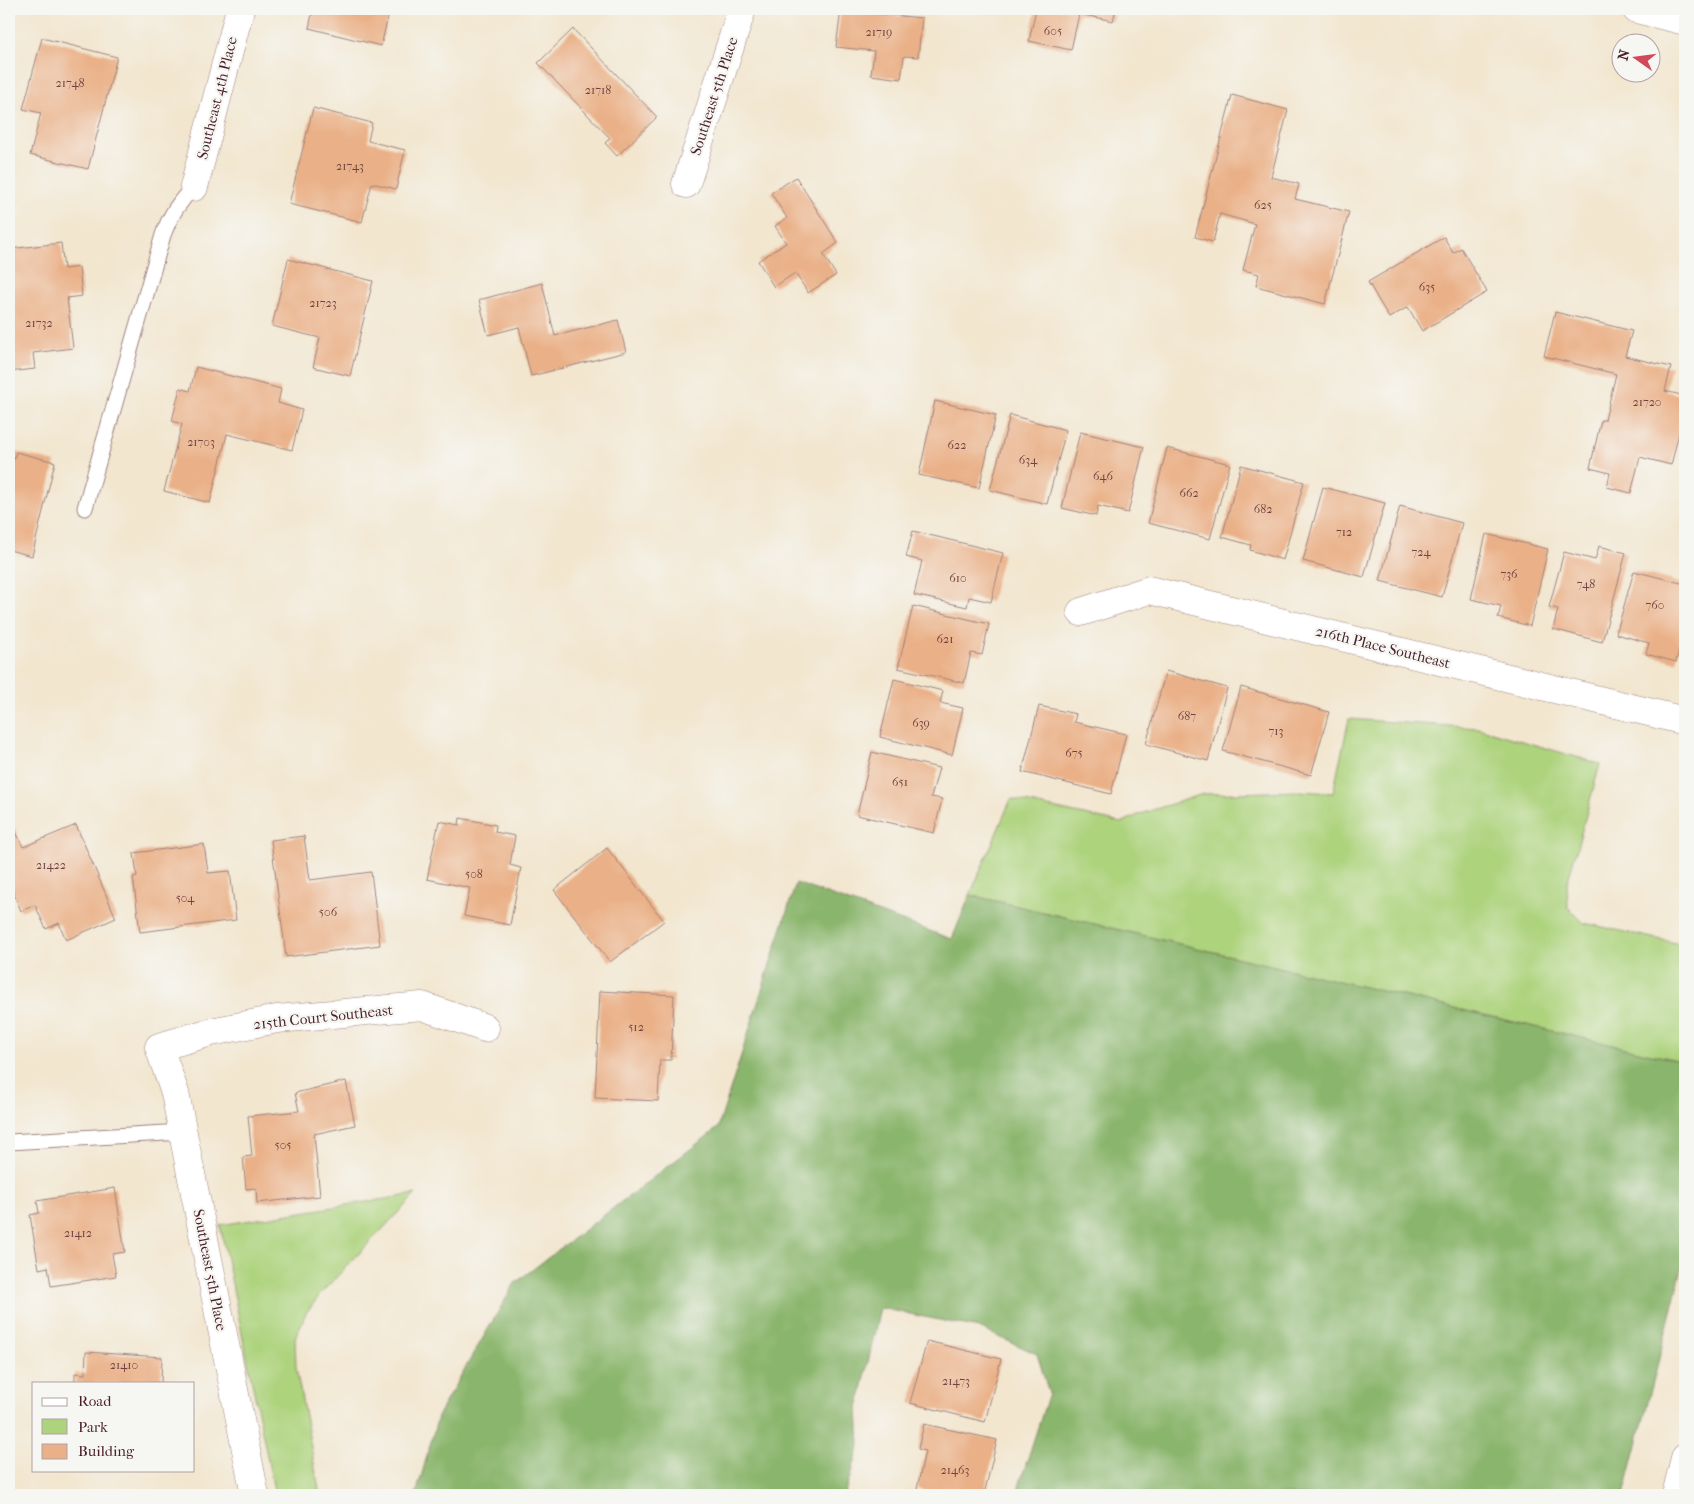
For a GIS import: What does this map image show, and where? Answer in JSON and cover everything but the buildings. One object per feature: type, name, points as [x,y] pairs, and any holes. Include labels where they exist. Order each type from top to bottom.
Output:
[{"type":"street","name":"Southeast 4th Place","points":[[194,186],[240,9]]},
{"type":"street","name":"Southeast 5th Place","points":[[686,184],[742,9]]},
{"type":"street","points":[[1636,9],[1685,21]]},
{"type":"street","name":"216th Place Southeast","points":[[1081,612],[1149,590],[1685,721]]},
{"type":"street","name":"215th Court Southeast","points":[[160,1047],[211,1032],[277,1019],[422,1006],[485,1028]]},
{"type":"street","name":"Southeast 5th Place","points":[[160,1047],[175,1093],[256,1495]]},
{"type":"street","points":[[1676,1495],[1685,1458]]},
{"type":"lane","points":[[85,508],[168,222],[181,200],[194,186]]},
{"type":"lane","points":[[9,1142],[183,1132]]},
{"type":"green space","points":[[1349,719],[1478,728],[1600,764],[1567,884],[1568,907],[1584,923],[1685,945],[1685,1062],[970,895],[1011,799],[1121,823],[1140,814],[1203,794],[1299,791],[1333,793]]},
{"type":"green space","points":[[796,883],[952,939],[970,895],[1685,1062],[1685,1257],[1624,1495],[1016,1495],[1049,1393],[1037,1354],[979,1328],[880,1308],[858,1408],[860,1446],[844,1495],[416,1495],[439,1413],[515,1283],[718,1128]]},
{"type":"green space","points":[[416,1194],[323,1291],[306,1313],[295,1338],[296,1368],[320,1495],[275,1495],[220,1225]]}]
